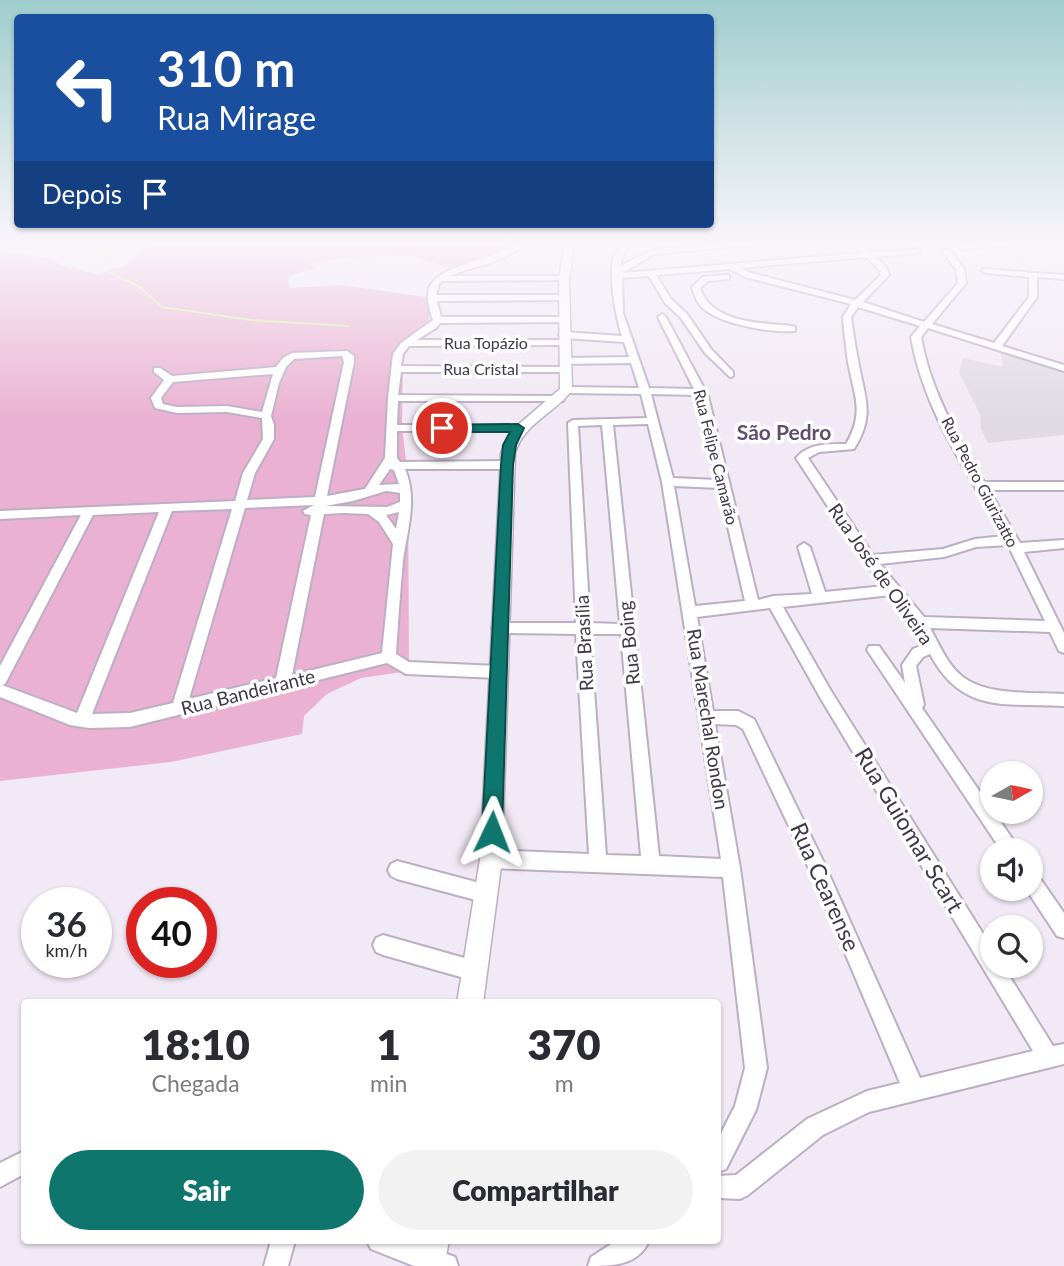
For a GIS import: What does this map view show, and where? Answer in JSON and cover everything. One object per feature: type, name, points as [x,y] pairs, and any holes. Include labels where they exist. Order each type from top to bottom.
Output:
[{"type":"street","points":[[434,301],[437,320]]},
{"type":"street","points":[[471,999],[491,859],[507,465],[510,445],[518,428],[562,394],[565,301]]},
{"type":"street","name":"Rua Marechal Rondon","points":[[619,301],[620,316],[646,393],[668,482],[731,868],[756,1068],[745,1110],[721,1155]]},
{"type":"street","points":[[668,301],[684,316],[708,351],[730,374]]},
{"type":"street","points":[[702,301],[726,317],[792,329]]},
{"type":"street","points":[[848,301],[1064,368]]},
{"type":"street","points":[[925,325],[949,301]]},
{"type":"street","points":[[996,347],[1030,301]]},
{"type":"street","name":"Rua José de Oliveira","points":[[859,304],[850,310],[847,317],[854,364],[865,407],[864,418],[850,447],[815,450],[807,452],[802,458],[870,560],[920,622],[949,672],[964,687],[981,695],[1064,700]]},
{"type":"street","name":"Rua Felipe Camarão","points":[[662,317],[701,392],[752,604]]},
{"type":"street","points":[[400,544],[383,519],[366,501],[369,493],[392,464],[393,398],[398,354],[408,342],[426,332],[437,320],[565,320]]},
{"type":"street","name":"Rua Pedro Giurizatto","points":[[925,325],[915,341],[920,361],[949,431],[1014,544],[1064,647]]},
{"type":"street","name":"Rua Topázio","points":[[408,342],[628,339]]},
{"type":"street","points":[[179,709],[249,473],[270,440],[270,425],[266,416],[281,370],[287,359],[296,355],[344,353],[349,356],[283,682]]},
{"type":"street","name":"Rua Cristal","points":[[396,369],[565,365],[635,360]]},
{"type":"street","points":[[158,370],[170,379],[281,370]]},
{"type":"street","points":[[170,379],[156,398],[159,406],[177,410],[227,409],[266,416]]},
{"type":"street","points":[[393,398],[701,392]]},
{"type":"street","points":[[607,421],[654,421]]},
{"type":"street","name":"Rua Brasília","points":[[598,863],[573,423],[607,421]]},
{"type":"street","name":"Rua Boing","points":[[607,421],[651,864]]},
{"type":"street","points":[[392,428],[518,428]]},
{"type":"street","points":[[392,464],[507,465]]},
{"type":"street","points":[[392,464],[404,478],[405,520],[397,558],[388,657],[397,664],[415,669],[498,672]]},
{"type":"street","points":[[668,482],[723,484]]},
{"type":"street","points":[[319,506],[391,486],[405,498]]},
{"type":"street","points":[[982,486],[1064,486]]},
{"type":"street","points":[[2,520],[319,506],[392,511],[405,498]]},
{"type":"street","points":[[82,720],[165,512]]},
{"type":"street","points":[[0,680],[86,515]]},
{"type":"street","points":[[870,560],[953,552],[975,543],[1064,544]]},
{"type":"street","points":[[804,547],[819,596]]},
{"type":"street","points":[[691,612],[892,590]]},
{"type":"street","name":"Rua Guiomar Scart","points":[[773,601],[826,695],[1056,1056]]},
{"type":"street","points":[[920,622],[1054,627]]},
{"type":"street","points":[[499,628],[628,629]]},
{"type":"street","points":[[917,711],[909,665],[918,653],[933,646]]},
{"type":"street","points":[[874,650],[1003,838]]},
{"type":"street","name":"Rua Bandeirante","points":[[0,691],[52,714],[82,720],[130,720],[388,657]]},
{"type":"street","name":"Rua Cearense","points":[[707,717],[738,718],[748,724],[818,869],[915,1092]]},
{"type":"street","points":[[491,859],[731,868]]},
{"type":"street","points":[[397,870],[488,894]]},
{"type":"street","points":[[1043,898],[1064,929]]},
{"type":"street","points":[[383,945],[475,971]]},
{"type":"street","points":[[721,1187],[740,1187],[815,1127],[867,1102],[1056,1056]]},
{"type":"street","points":[[0,1176],[21,1164]]},
{"type":"street","points":[[276,1266],[282,1244]]},
{"type":"street","points":[[389,1244],[435,1258]]},
{"type":"street","points":[[608,1264],[633,1244]]},
{"type":"shaded area","points":[[0,301],[427,301],[429,325],[403,352],[402,426],[408,478],[409,671],[361,678],[327,694],[304,716],[302,734],[171,762],[0,781]]},
{"type":"shaded area","points":[[1000,351],[1064,371],[1064,435],[988,443],[981,429],[980,414],[959,372],[963,358],[1003,367]]},
{"type":"waterway","points":[[155,301],[162,307],[251,320],[348,326]]},
{"type":"district","name":"São Pedro","points":[[784,433]]},
{"type":"route","points":[[442,428],[518,428],[510,445],[507,465],[492,832]]}]
